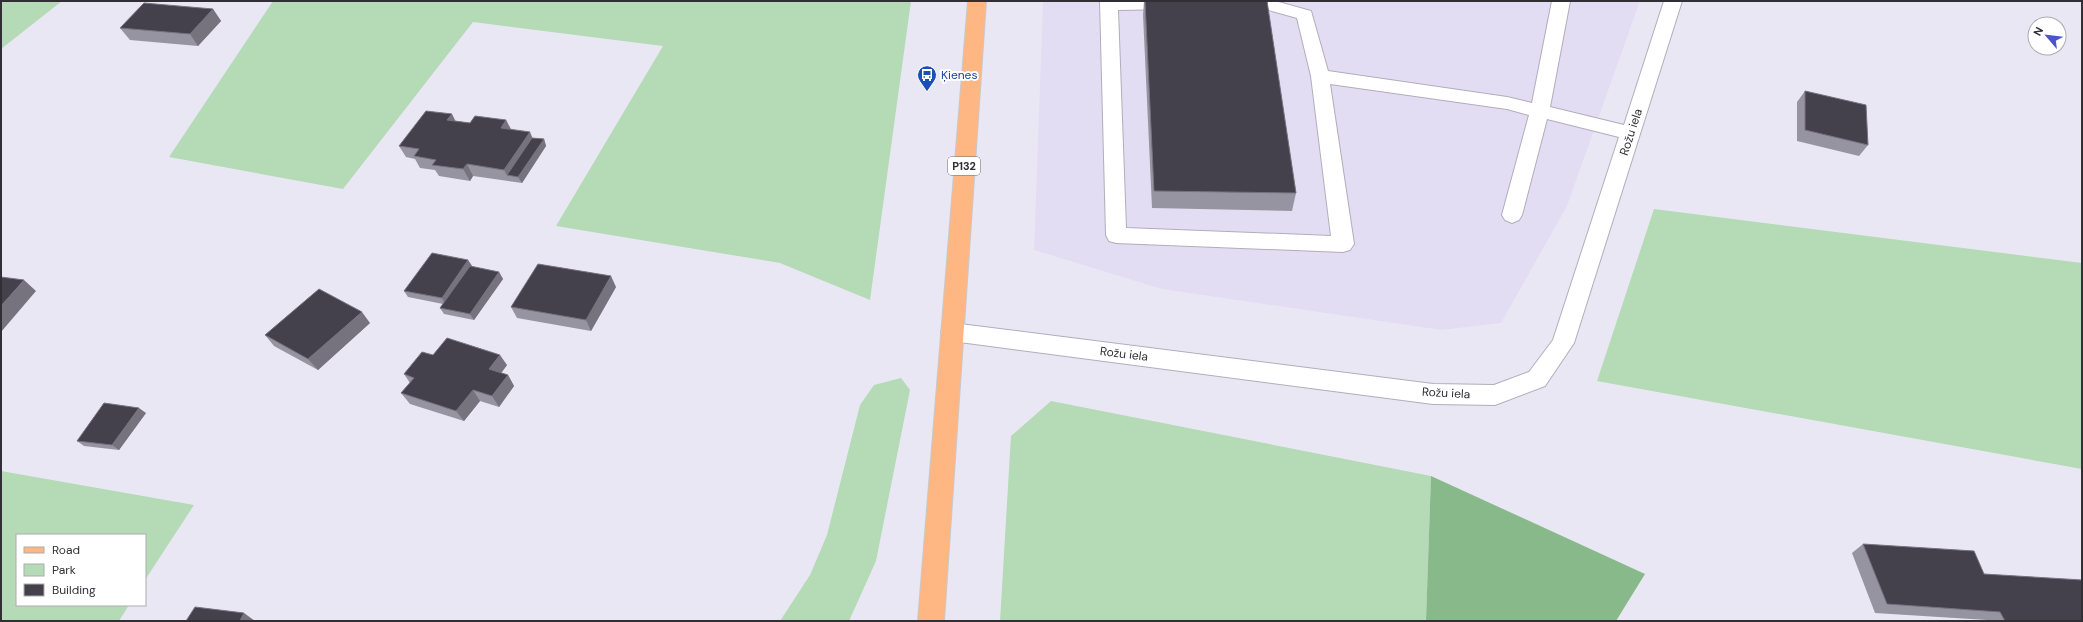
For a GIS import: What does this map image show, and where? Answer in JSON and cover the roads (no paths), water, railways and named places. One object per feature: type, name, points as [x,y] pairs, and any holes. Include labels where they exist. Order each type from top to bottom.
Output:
[{"type":"main road","name":"P132","points":[[931,621],[977,1]]},
{"type":"street","points":[[1512,215],[1540,111],[1561,1]]},
{"type":"street","name":"Rožu iela","points":[[952,332],[1433,394],[1495,395],[1537,379],[1563,343],[1673,1]]},
{"type":"street","points":[[1188,3],[1109,3],[1116,235],[1343,244],[1320,76],[1305,15],[1259,2],[1220,3]]},
{"type":"street","points":[[1320,76],[1507,103],[1630,133]]},
{"type":"place","name":"Ķienes","points":[[927,92]]}]
